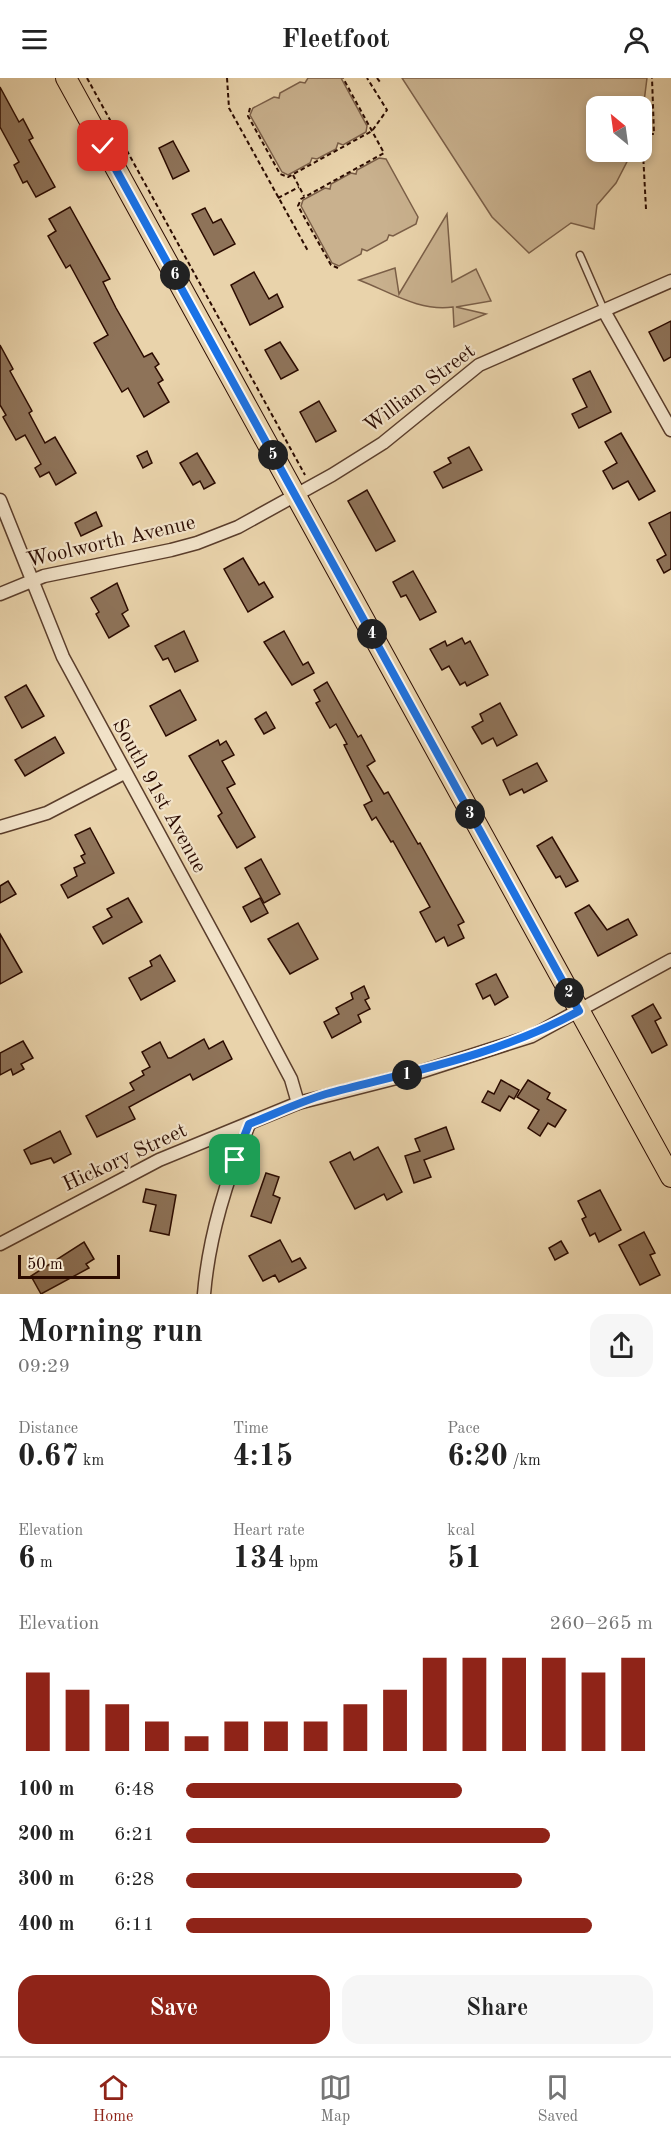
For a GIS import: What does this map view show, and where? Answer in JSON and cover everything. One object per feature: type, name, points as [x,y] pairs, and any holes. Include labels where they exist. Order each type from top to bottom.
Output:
[{"type":"main road","points":[[66,78],[671,1178]]},
{"type":"street","name":"William Street","points":[[296,495],[384,443],[479,365],[671,281]]},
{"type":"street","points":[[604,311],[671,430]]},
{"type":"street","name":"Woolworth Avenue","points":[[0,594],[32,580],[198,543],[238,527],[296,495]]},
{"type":"street","name":"South 91st Avenue","points":[[0,500],[63,657],[261,1021],[291,1079],[298,1103]]},
{"type":"street","points":[[0,827],[48,813],[124,772]]},
{"type":"street","name":"Hickory Street","points":[[0,1244],[117,1180],[298,1103],[484,1053],[532,1036],[671,960]]},
{"type":"street","points":[[204,1294],[210,1245],[222,1201],[249,1124]]},
{"type":"lane","points":[[580,255],[604,311]]},
{"type":"path","points":[[87,78],[306,477]]},
{"type":"path","points":[[227,78],[229,108],[308,251]]},
{"type":"path","points":[[338,268],[331,266],[298,206],[305,197],[384,153],[343,78]]},
{"type":"path","points":[[250,108],[248,116],[280,174],[288,177],[372,131],[387,110],[367,78]]},
{"type":"path","points":[[377,78],[380,82]]},
{"type":"path","points":[[646,209],[642,134],[654,134],[652,78]]},
{"type":"path","points":[[293,175],[305,197]]},
{"type":"path","points":[[278,198],[299,187]]},
{"type":"shaded area","points":[[308,78],[341,78],[367,126],[366,132],[343,145],[338,143],[336,149],[317,159],[312,158],[310,163],[288,175],[282,172],[250,115],[253,108],[274,97],[279,98],[280,93],[300,82],[305,83]]},
{"type":"shaded area","points":[[402,78],[647,78],[645,96],[586,96],[586,162],[627,162],[616,183],[597,205],[594,229],[571,223],[529,253],[492,217]]},
{"type":"shaded area","points":[[379,158],[386,159],[418,217],[416,224],[393,236],[389,235],[387,240],[367,251],[362,249],[361,254],[339,266],[332,263],[301,206],[303,200],[325,188],[330,189],[331,184],[351,173],[356,174],[357,170]]},
{"type":"shaded area","points":[[447,214],[452,282],[476,269],[491,301],[456,307],[486,314],[454,327],[453,307],[429,307],[417,304],[359,280],[395,268],[399,294]]},
{"type":"building","points":[[0,87],[19,122],[23,119],[33,138],[29,140],[55,187],[36,197],[27,181],[23,183],[14,165],[19,162],[0,127]]},
{"type":"building","points":[[173,141],[189,171],[173,179],[159,148]]},
{"type":"building","points":[[70,207],[110,279],[103,282],[116,308],[144,357],[152,353],[159,364],[155,367],[163,380],[158,383],[169,402],[144,417],[128,388],[122,392],[94,343],[108,335],[70,265],[66,268],[48,236],[56,231],[49,219]]},
{"type":"building","points":[[205,208],[213,223],[221,219],[235,244],[214,255],[192,214]]},
{"type":"building","points":[[254,272],[269,299],[277,294],[283,307],[250,325],[231,285]]},
{"type":"building","points":[[671,321],[671,357],[664,361],[649,332]]},
{"type":"building","points":[[280,342],[298,370],[281,379],[265,350]]},
{"type":"building","points":[[0,345],[13,369],[10,371],[32,411],[29,413],[45,443],[55,437],[76,473],[56,485],[49,472],[40,477],[35,468],[41,464],[25,435],[16,440],[3,417],[6,415],[0,405]]},
{"type":"building","points":[[590,371],[611,412],[579,428],[572,414],[587,407],[573,379]]},
{"type":"building","points":[[319,401],[336,431],[316,442],[300,412]]},
{"type":"building","points":[[621,433],[655,491],[639,500],[628,481],[613,489],[603,471],[617,463],[605,442]]},
{"type":"building","points":[[469,447],[482,470],[443,488],[434,472],[451,463],[448,458]]},
{"type":"building","points":[[147,451],[152,463],[143,468],[137,456]]},
{"type":"building","points":[[197,453],[215,483],[204,489],[200,481],[193,485],[180,463]]},
{"type":"building","points":[[367,490],[395,541],[376,551],[348,501]]},
{"type":"building","points":[[96,512],[102,526],[81,536],[75,523]]},
{"type":"building","points":[[671,512],[671,569],[664,573],[657,560],[666,555],[649,523]]},
{"type":"building","points":[[243,558],[259,585],[264,582],[273,597],[248,612],[224,569]]},
{"type":"building","points":[[413,571],[436,612],[420,620],[406,595],[401,597],[393,582]]},
{"type":"building","points":[[117,583],[128,610],[122,614],[129,626],[109,638],[96,614],[99,612],[91,598]]},
{"type":"building","points":[[184,631],[198,661],[175,672],[168,658],[163,660],[155,646]]},
{"type":"building","points":[[284,631],[303,665],[308,662],[314,673],[292,685],[264,642]]},
{"type":"building","points":[[462,638],[465,644],[470,641],[488,675],[467,686],[465,682],[460,685],[449,666],[442,670],[430,649],[445,641],[447,646]]},
{"type":"building","points":[[327,682],[358,737],[361,735],[375,761],[367,766],[384,794],[388,792],[418,844],[420,843],[464,922],[458,925],[464,938],[448,946],[444,937],[436,942],[420,912],[430,907],[393,841],[391,842],[376,817],[372,820],[364,805],[372,801],[344,745],[347,744],[336,724],[330,728],[316,703],[320,701],[314,690]]},
{"type":"building","points":[[26,685],[44,716],[22,728],[5,697]]},
{"type":"building","points":[[180,690],[196,720],[166,736],[150,706]]},
{"type":"building","points":[[500,703],[517,735],[497,746],[493,738],[482,744],[472,727],[483,721],[480,714]]},
{"type":"building","points":[[266,712],[275,728],[264,734],[255,719]]},
{"type":"building","points":[[55,737],[64,753],[25,776],[15,760]]},
{"type":"building","points":[[218,740],[220,745],[226,741],[234,755],[222,761],[235,784],[227,788],[255,837],[237,848],[218,816],[222,813],[189,756]]},
{"type":"building","points":[[537,763],[547,781],[524,793],[522,789],[510,795],[503,780]]},
{"type":"building","points":[[90,828],[114,873],[68,898],[61,885],[77,876],[74,868],[85,863],[81,856],[85,854],[75,835]]},
{"type":"building","points":[[552,837],[578,881],[566,887],[560,876],[556,878],[537,846]]},
{"type":"building","points":[[261,859],[280,894],[264,903],[245,868]]},
{"type":"building","points":[[8,881],[16,894],[0,903],[0,886]]},
{"type":"building","points":[[128,898],[142,922],[103,944],[93,927],[112,917],[107,909]]},
{"type":"building","points":[[260,898],[268,913],[251,922],[243,907]]},
{"type":"building","points":[[589,905],[607,930],[628,919],[637,935],[598,956],[575,913]]},
{"type":"building","points":[[298,923],[318,959],[290,974],[268,939]]},
{"type":"building","points":[[0,934],[22,972],[0,984]]},
{"type":"building","points":[[160,955],[175,981],[141,1000],[129,978],[152,966],[150,961]]},
{"type":"building","points":[[496,974],[508,997],[495,1005],[490,995],[483,999],[476,984]]},
{"type":"building","points":[[364,986],[369,998],[365,1000],[370,1009],[358,1015],[361,1022],[332,1038],[324,1022],[339,1014],[336,1008],[353,999],[351,993]]},
{"type":"building","points":[[653,1004],[661,1018],[655,1021],[667,1045],[652,1053],[632,1016]]},
{"type":"building","points":[[204,1039],[209,1049],[223,1041],[232,1059],[193,1080],[190,1074],[129,1107],[135,1119],[97,1137],[86,1116],[134,1090],[130,1083],[144,1075],[142,1071],[150,1067],[142,1052],[160,1042],[168,1058],[171,1058]]},
{"type":"building","points":[[23,1041],[33,1058],[21,1064],[24,1069],[13,1075],[11,1069],[0,1075],[0,1053]]},
{"type":"building","points":[[501,1080],[519,1090],[514,1099],[509,1096],[500,1111],[482,1102],[488,1091],[494,1094]]},
{"type":"building","points":[[528,1080],[550,1093],[547,1099],[566,1110],[555,1127],[548,1123],[540,1136],[528,1128],[539,1110],[517,1097]]},
{"type":"building","points":[[446,1127],[454,1149],[424,1160],[431,1177],[414,1183],[405,1156],[420,1151],[415,1139]]},
{"type":"building","points":[[60,1131],[71,1154],[54,1163],[51,1158],[31,1164],[24,1150]]},
{"type":"building","points":[[378,1147],[402,1192],[387,1200],[384,1194],[355,1209],[330,1162],[350,1152],[354,1160]]},
{"type":"building","points":[[266,1173],[279,1177],[273,1195],[280,1198],[271,1223],[251,1216]]},
{"type":"building","points":[[146,1189],[176,1195],[169,1235],[150,1231],[156,1205],[143,1202]]},
{"type":"building","points":[[600,1190],[621,1230],[599,1242],[595,1233],[590,1236],[582,1219],[586,1217],[578,1201]]},
{"type":"building","points":[[644,1232],[655,1253],[650,1255],[660,1275],[640,1285],[619,1245]]},
{"type":"building","points":[[280,1240],[292,1262],[300,1258],[306,1268],[279,1282],[275,1275],[263,1281],[249,1256]]},
{"type":"building","points":[[561,1241],[568,1253],[555,1260],[549,1248]]},
{"type":"building","points":[[84,1242],[94,1259],[86,1264],[89,1268],[41,1294],[31,1276]]},
{"type":"route","points":[[103,146],[579,1011],[532,1036],[484,1053],[420,1072],[325,1095],[276,1112],[249,1124],[235,1160]]}]
